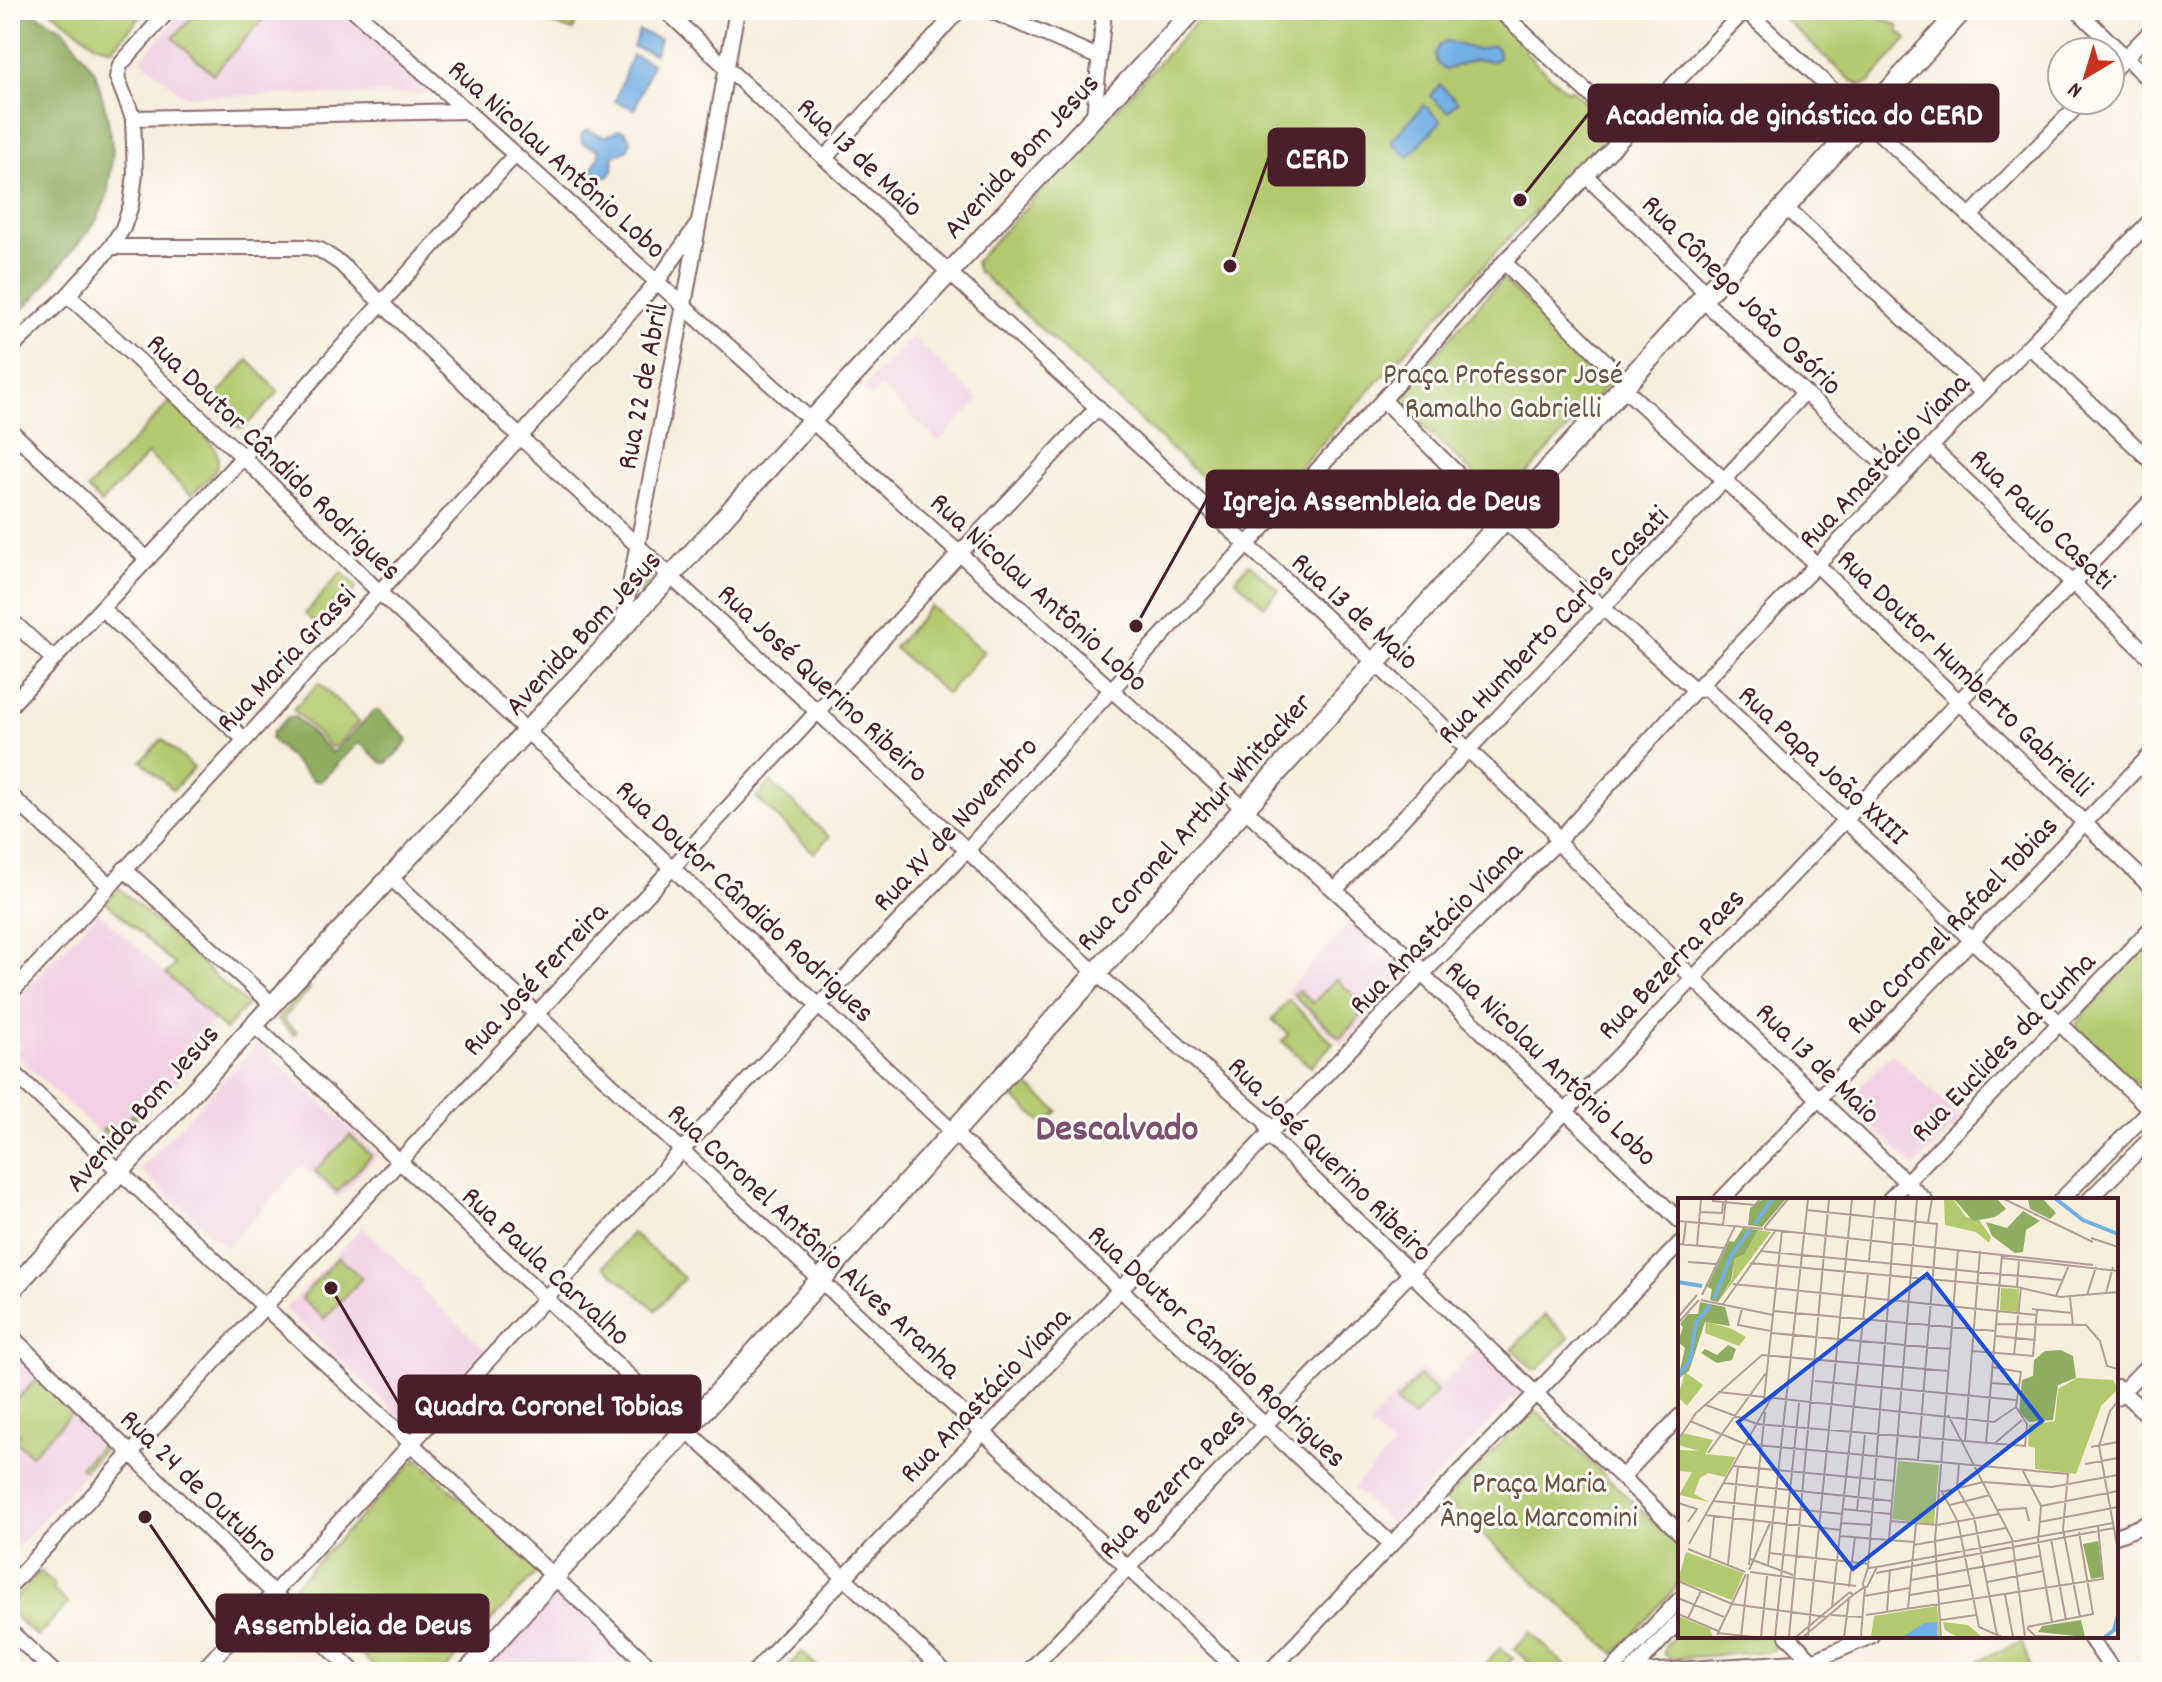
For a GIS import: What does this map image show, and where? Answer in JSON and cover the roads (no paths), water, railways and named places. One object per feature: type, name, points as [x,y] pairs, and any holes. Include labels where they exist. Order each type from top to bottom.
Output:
[{"type":"main road","name":"Rua Coronel Arthur Whitacker","points":[[468,1672],[1962,10]]},
{"type":"street","points":[[10,349],[68,295],[111,247],[123,228],[131,205],[135,174],[133,118],[117,77],[120,65],[169,10]]},
{"type":"street","name":"Rua Nicolau Antônio Lobo","points":[[354,10],[1418,965],[1422,974],[1678,1219]]},
{"type":"street","name":"Rua 13 de Maio","points":[[665,10],[1376,662],[1551,828],[1557,842],[1923,1198]]},
{"type":"street","name":"Rua 22 de Abril","points":[[621,631],[737,10]]},
{"type":"street","points":[[825,158],[959,10]]},
{"type":"street","points":[[989,10],[1098,57]]},
{"type":"street","points":[[1094,117],[1104,10]]},
{"type":"street","name":"Avenida Bom Jesus","points":[[10,1292],[812,420],[1194,10]]},
{"type":"street","points":[[1499,10],[1629,131]]},
{"type":"street","points":[[1745,10],[2067,305]]},
{"type":"street","name":"Rua XV de Novembro","points":[[201,1672],[681,1151],[967,850],[1111,690],[1383,400],[1504,262],[1745,10]]},
{"type":"street","points":[[2077,10],[2104,36]]},
{"type":"street","points":[[2126,56],[2152,30]]},
{"type":"street","points":[[2126,58],[2152,83]]},
{"type":"street","points":[[133,118],[466,111]]},
{"type":"street","points":[[1969,217],[2067,116]]},
{"type":"street","points":[[10,706],[243,457],[514,156]]},
{"type":"street","name":"Rua Cônego João Osório","points":[[1587,177],[1705,293],[1707,304],[1900,479]]},
{"type":"street","points":[[1784,206],[1983,393]]},
{"type":"street","name":"Rua Anastácio Viana","points":[[754,1672],[1422,974],[1557,842],[1695,690],[2152,219]]},
{"type":"street","name":"Rua Maria Grassi","points":[[10,994],[520,437],[657,282],[698,224]]},
{"type":"street","name":"Rua José Querino Ribeiro","points":[[111,247],[307,247],[329,255],[1097,974],[1266,1122],[1269,1136],[1678,1531]]},
{"type":"street","name":"Rua Doutor Humberto Gabrielli","points":[[1504,262],[1627,383],[1628,392],[1818,566],[2152,888]]},
{"type":"street","name":"Rua Doutor Cândido Rodrigues","points":[[68,295],[243,457],[380,593],[1390,1543]]},
{"type":"street","points":[[2030,347],[2152,462]]},
{"type":"street","name":"Rua Humberto Carlos Casati","points":[[1335,890],[1804,393]]},
{"type":"street","name":"Rua Papa João XXIII","points":[[1383,400],[1503,519],[1603,609],[1695,690],[1707,689],[2151,1110]]},
{"type":"street","name":"Rua José Ferreira","points":[[10,1586],[265,1306],[1098,407]]},
{"type":"street","points":[[10,430],[147,559]]},
{"type":"street","name":"Rua Paulo Casati","points":[[1932,448],[2152,659]]},
{"type":"street","name":"Rua Bezerra Paes","points":[[1028,1672],[2152,500]]},
{"type":"street","points":[[102,609],[245,740]]},
{"type":"street","points":[[10,619],[53,659]]},
{"type":"street","name":"Rua Coronel Rafael Tobias","points":[[1723,1198],[2152,753]]},
{"type":"street","points":[[10,795],[109,885]]},
{"type":"street","points":[[124,869],[273,1005]]},
{"type":"street","name":"Rua Coronel Antônio Alves Aranha","points":[[391,878],[1239,1672]]},
{"type":"street","name":"Rua Euclides da Cunha","points":[[1891,1198],[2152,927]]},
{"type":"street","name":"Rua Paula Carvalho","points":[[254,1025],[945,1672]]},
{"type":"street","points":[[10,1069],[656,1672]]},
{"type":"street","points":[[2063,1198],[2151,1110]]},
{"type":"street","points":[[2091,1198],[2152,1137]]},
{"type":"street","points":[[1269,1672],[1678,1245]]},
{"type":"street","name":"Rua 24 de Outubro","points":[[10,1335],[354,1672]]},
{"type":"street","points":[[2152,1361],[2118,1392],[2152,1419]]},
{"type":"street","points":[[1622,1477],[1678,1418]]},
{"type":"street","points":[[2118,1535],[2152,1522]]},
{"type":"street","points":[[1631,1672],[1678,1602]]},
{"type":"street","points":[[1610,1672],[1678,1621]]},
{"type":"street","points":[[10,1631],[54,1672]]},
{"type":"street","points":[[1789,1638],[1818,1667]]},
{"type":"street","points":[[1644,1672],[1818,1667],[1868,1638]]},
{"type":"street","points":[[2090,1638],[2114,1672]]},
{"type":"water","points":[[639,31],[660,39],[655,54],[633,47]]},
{"type":"water","points":[[1447,41],[1477,50],[1493,45],[1498,49],[1499,58],[1494,61],[1474,60],[1445,70],[1437,63],[1435,54],[1440,44]]},
{"type":"water","points":[[632,55],[652,63],[635,109],[615,101]]},
{"type":"water","points":[[1440,85],[1458,102],[1448,112],[1430,96]]},
{"type":"water","points":[[1424,105],[1441,121],[1408,157],[1391,141]]},
{"type":"water","points":[[587,130],[605,137],[619,130],[624,131],[631,140],[628,149],[614,156],[613,171],[608,177],[598,176],[592,169],[599,155],[598,149],[582,143],[581,135]]},
{"type":"place","name":"Academia de ginástica do CERD","points":[[1520,200]]},
{"type":"place","name":"CERD","points":[[1230,266]]},
{"type":"place","name":"Igreja Assembleia de Deus","points":[[1136,626]]},
{"type":"place","name":"Quadra Coronel Tobias","points":[[331,1288]]},
{"type":"place","name":"Assembleia de Deus","points":[[145,1517]]},
{"type":"district","name":"Descalvado","points":[[1117,1126]]},
{"type":"park label","name":"Praça Professor José Ramalho Gabrielli","points":[[1503,390]]},
{"type":"park label","name":"Praça Maria Ângela Marcomini","points":[[1539,1499]]}]
